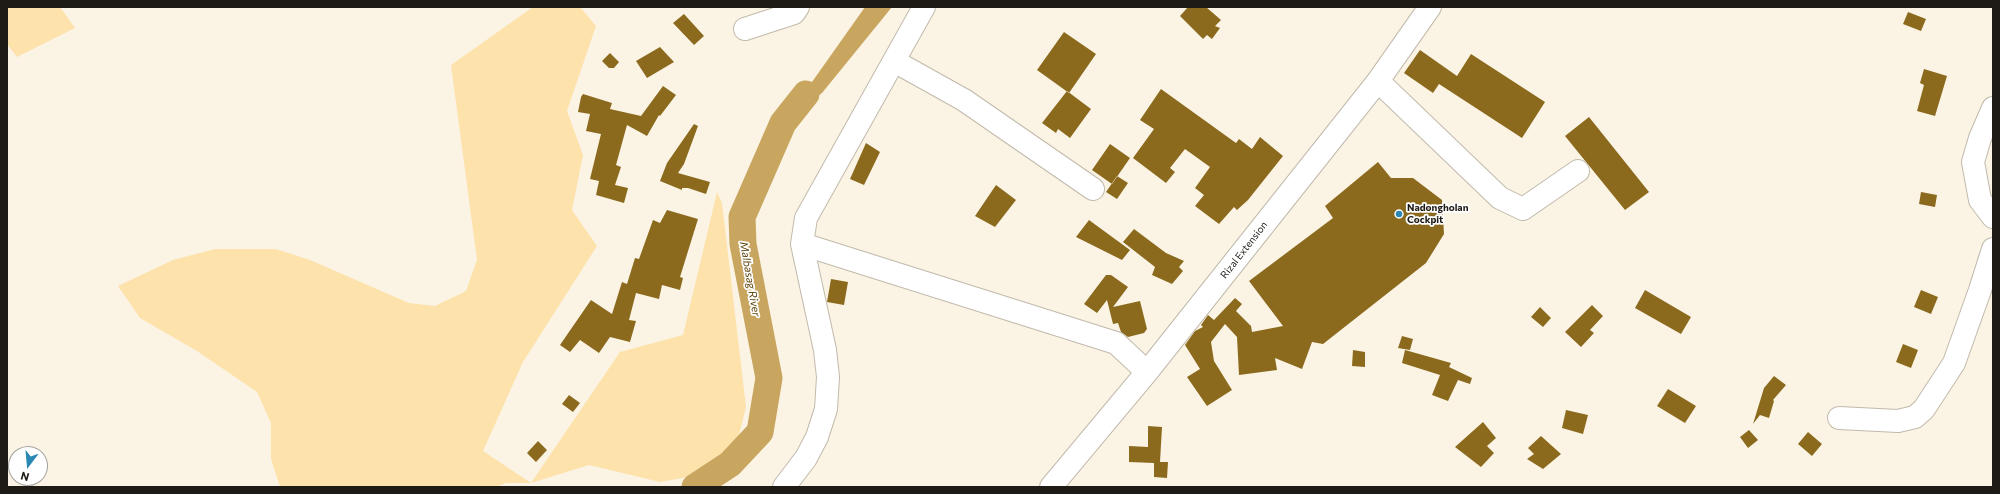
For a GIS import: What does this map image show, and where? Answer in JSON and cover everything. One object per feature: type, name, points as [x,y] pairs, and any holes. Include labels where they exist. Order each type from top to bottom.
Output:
[{"type":"street","points":[[745,29],[794,13],[798,7]]},
{"type":"street","points":[[784,487],[806,458],[817,437],[826,402],[828,376],[825,350],[802,244],[806,218],[924,7]]},
{"type":"street","name":"Rizal Extension","points":[[1051,487],[1148,372],[1378,81],[1430,7]]},
{"type":"street","points":[[894,61],[964,100],[1093,189]]},
{"type":"street","points":[[1378,81],[1500,198],[1511,204],[1523,209],[1578,171]]},
{"type":"street","points":[[1993,108],[1980,138],[1973,162],[1980,200],[1993,217]]},
{"type":"street","points":[[802,244],[1116,343],[1148,372]]},
{"type":"street","points":[[1839,418],[1898,421],[1915,417],[1924,409],[1954,363],[1993,249]]},
{"type":"shaded area","points":[[7,7],[60,7],[75,28],[17,57],[7,44]]},
{"type":"shaded area","points":[[533,7],[580,7],[596,26],[567,111],[583,155],[572,210],[597,246],[523,362],[483,451],[531,483],[506,483],[496,487],[280,487],[271,459],[271,423],[257,392],[197,351],[140,318],[118,286],[173,260],[215,249],[276,249],[310,260],[409,303],[435,306],[466,291],[477,260],[451,65]]},
{"type":"shaded area","points":[[865,7],[892,7],[822,93],[783,123]]},
{"type":"shaded area","points":[[717,192],[722,203],[746,407],[738,439],[711,466],[694,476],[660,482],[589,465],[531,483],[620,352],[683,335]]},
{"type":"building","points":[[1188,7],[1206,7],[1221,20],[1215,26],[1220,28],[1212,39],[1207,35],[1203,39],[1180,16]]},
{"type":"building","points":[[1908,12],[1926,19],[1921,31],[1903,24]]},
{"type":"building","points":[[684,14],[704,36],[694,45],[673,23]]},
{"type":"building","points":[[1064,32],[1096,54],[1069,93],[1037,70]]},
{"type":"building","points":[[660,47],[674,62],[647,78],[636,61]]},
{"type":"building","points":[[1420,50],[1457,76],[1471,54],[1545,102],[1522,138],[1439,84],[1433,93],[1404,73]]},
{"type":"building","points":[[610,53],[619,62],[614,68],[609,68],[602,61]]},
{"type":"building","points":[[1924,69],[1947,76],[1935,116],[1917,111],[1924,85],[1920,83]]},
{"type":"building","points":[[663,86],[676,95],[660,116],[659,115],[647,136],[627,125],[616,165],[621,167],[615,185],[628,188],[624,203],[596,195],[599,181],[590,179],[601,134],[586,131],[590,114],[578,112],[581,97],[583,94],[612,103],[610,109],[641,116]]},
{"type":"building","points":[[1161,89],[1236,143],[1239,139],[1252,149],[1260,137],[1283,156],[1248,200],[1237,210],[1234,207],[1219,224],[1195,206],[1204,195],[1195,188],[1210,167],[1185,149],[1170,168],[1175,172],[1166,183],[1133,158],[1154,129],[1140,120]]},
{"type":"building","points":[[1067,91],[1091,109],[1070,138],[1058,129],[1056,133],[1042,123]]},
{"type":"building","points":[[1589,117],[1649,192],[1625,210],[1565,136]]},
{"type":"building","points":[[694,124],[698,126],[684,164],[678,173],[710,182],[706,194],[688,188],[682,188],[682,190],[660,181],[667,163]]},
{"type":"building","points":[[866,143],[880,152],[864,185],[850,179]]},
{"type":"building","points":[[1110,144],[1130,158],[1112,184],[1092,170]]},
{"type":"building","points":[[1378,162],[1391,178],[1413,178],[1442,200],[1444,234],[1426,263],[1323,344],[1312,342],[1302,369],[1275,358],[1277,370],[1239,375],[1237,337],[1225,324],[1211,342],[1214,361],[1232,390],[1207,406],[1187,377],[1200,369],[1185,345],[1195,331],[1203,327],[1201,325],[1208,315],[1214,320],[1235,298],[1242,304],[1236,311],[1251,326],[1252,332],[1283,326],[1249,281],[1333,218],[1325,206]]},
{"type":"building","points":[[1117,176],[1128,183],[1117,199],[1106,192]]},
{"type":"building","points":[[996,185],[1016,200],[995,227],[975,216]]},
{"type":"building","points":[[1921,192],[1937,195],[1935,207],[1919,204]]},
{"type":"building","points":[[667,210],[698,219],[680,277],[683,278],[680,290],[662,285],[659,299],[636,293],[629,320],[636,321],[630,342],[610,337],[599,353],[580,340],[570,352],[560,345],[591,300],[612,314],[622,282],[627,284],[635,258],[639,259],[653,220],[660,223]]},
{"type":"building","points":[[1089,220],[1130,250],[1122,260],[1076,237]]},
{"type":"building","points":[[1134,229],[1166,253],[1184,261],[1179,267],[1183,271],[1172,284],[1152,275],[1155,267],[1123,242]]},
{"type":"building","points":[[1106,275],[1111,275],[1128,287],[1113,307],[1140,301],[1147,329],[1144,333],[1128,337],[1121,332],[1118,323],[1113,324],[1107,300],[1097,313],[1084,304]]},
{"type":"building","points":[[831,279],[848,282],[844,305],[827,302]]},
{"type":"building","points":[[1645,290],[1691,317],[1681,334],[1635,308]]},
{"type":"building","points":[[1921,290],[1938,297],[1931,314],[1914,307]]},
{"type":"building","points":[[1592,305],[1603,316],[1590,330],[1594,333],[1581,347],[1565,332]]},
{"type":"building","points":[[1540,307],[1551,318],[1543,327],[1531,317]]},
{"type":"building","points":[[1402,336],[1413,339],[1410,350],[1398,348]]},
{"type":"building","points":[[1903,344],[1918,350],[1911,368],[1896,362]]},
{"type":"building","points":[[1353,350],[1365,352],[1365,367],[1352,366]]},
{"type":"building","points":[[1405,350],[1451,363],[1449,367],[1472,378],[1470,384],[1458,380],[1448,401],[1432,395],[1440,375],[1402,363]]},
{"type":"building","points":[[1774,376],[1786,385],[1773,400],[1769,418],[1760,415],[1753,424],[1764,388]]},
{"type":"building","points":[[1668,389],[1696,406],[1685,423],[1657,406]]},
{"type":"building","points":[[569,395],[580,403],[573,412],[562,404]]},
{"type":"building","points":[[1566,410],[1588,415],[1583,434],[1562,428]]},
{"type":"building","points":[[1483,422],[1496,438],[1487,446],[1494,453],[1481,467],[1455,447]]},
{"type":"building","points":[[1148,426],[1162,427],[1160,462],[1168,462],[1167,478],[1154,477],[1154,463],[1129,462],[1129,446],[1148,447]]},
{"type":"building","points":[[1749,430],[1758,440],[1748,448],[1740,437]]},
{"type":"building","points":[[1808,432],[1822,444],[1812,456],[1798,444]]},
{"type":"building","points":[[1541,436],[1561,454],[1543,469],[1527,459],[1534,454],[1528,448]]},
{"type":"building","points":[[538,441],[547,450],[536,462],[527,453]]},
{"type":"waterway","name":"Malbasag River","points":[[695,487],[730,464],[760,432],[769,378],[743,244],[742,217],[783,123],[806,94]]},
{"type":"place","name":"Nadongholan Cockpit","points":[[1399,214]]}]
